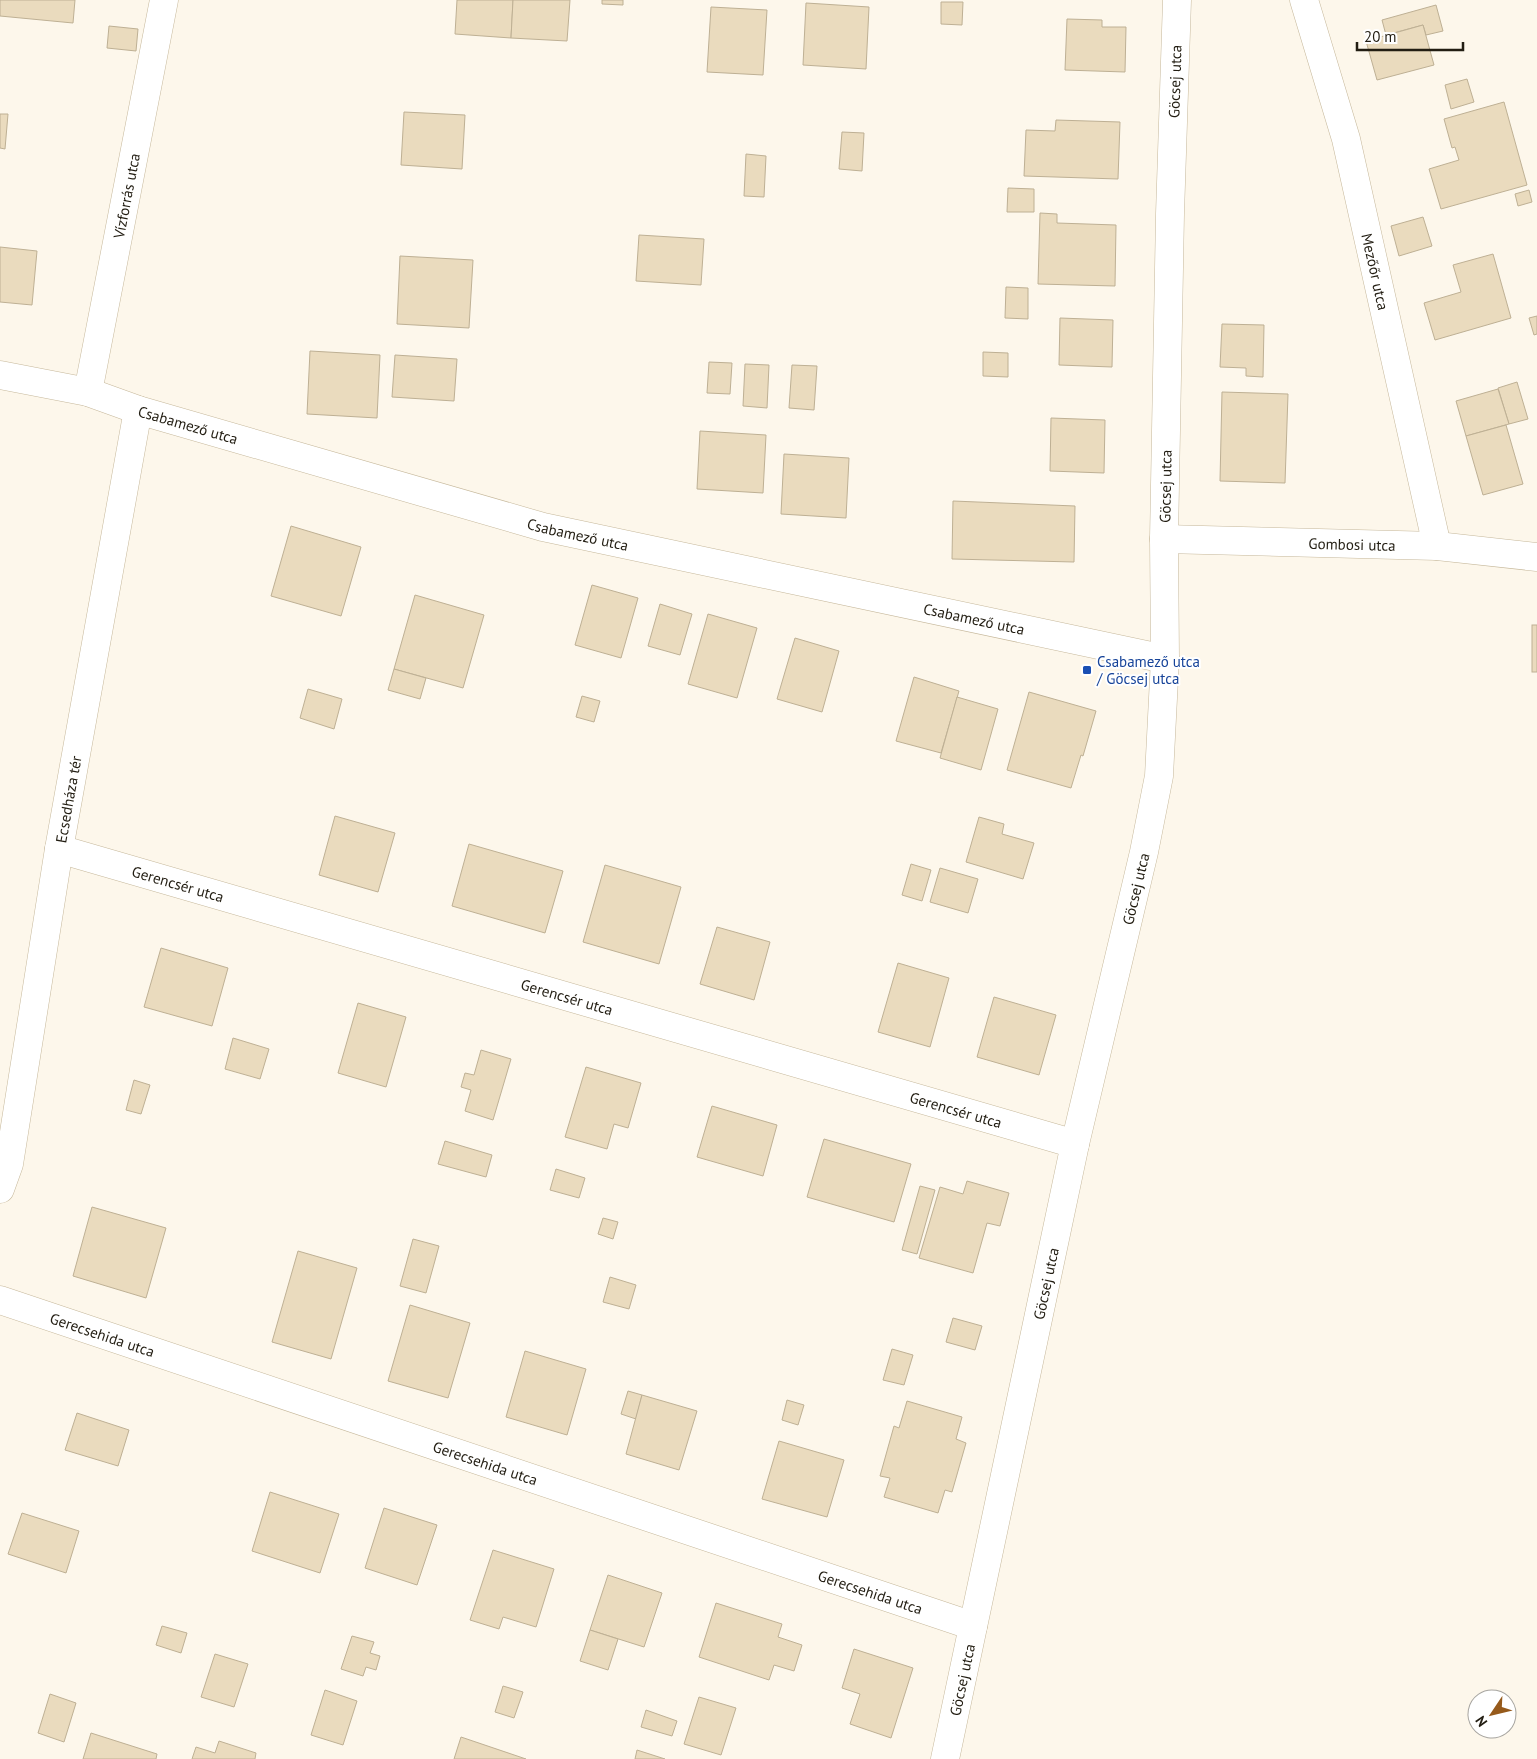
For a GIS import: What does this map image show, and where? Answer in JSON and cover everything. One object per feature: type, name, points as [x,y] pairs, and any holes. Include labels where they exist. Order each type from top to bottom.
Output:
[{"type":"street","name":"Vízforrás utca","points":[[88,392],[164,0]]},
{"type":"street","name":"Göcsej utca","points":[[945,1759],[1075,1144],[1144,852],[1159,776],[1165,658],[1164,539],[1170,214],[1177,0]]},
{"type":"street","name":"Mezőőr utca","points":[[1304,0],[1346,139],[1436,546]]},
{"type":"street","name":"Csabamező utca","points":[[0,375],[88,392],[138,410],[543,527],[1165,658]]},
{"type":"street","name":"Ecsedháza tér","points":[[0,1189],[9,1164],[59,849],[138,410]]},
{"type":"street","name":"Gombosi utca","points":[[1164,539],[1436,546],[1537,557]]},
{"type":"street","name":"Gerencsér utca","points":[[59,849],[1075,1144]]},
{"type":"street","name":"Gerecsehida utca","points":[[0,1300],[973,1626]]},
{"type":"building","points":[[0,0],[75,0],[73,23],[0,16]]},
{"type":"building","points":[[457,0],[513,0],[511,38],[455,34]]},
{"type":"building","points":[[513,0],[570,0],[567,41],[511,38]]},
{"type":"building","points":[[602,0],[623,0],[623,5],[602,4]]},
{"type":"building","points":[[941,2],[963,2],[962,25],[941,24]]},
{"type":"building","points":[[806,3],[869,7],[866,69],[803,65]]},
{"type":"building","points":[[1436,5],[1443,31],[1426,35],[1423,25],[1386,35],[1382,20]]},
{"type":"building","points":[[711,7],[767,10],[763,75],[707,72]]},
{"type":"building","points":[[1067,19],[1102,20],[1102,27],[1126,27],[1125,72],[1065,70]]},
{"type":"building","points":[[1423,25],[1434,65],[1377,80],[1366,41]]},
{"type":"building","points":[[109,26],[138,29],[136,51],[107,48]]},
{"type":"building","points":[[1467,79],[1474,102],[1451,109],[1445,85]]},
{"type":"building","points":[[1504,102],[1527,185],[1441,209],[1429,169],[1459,160],[1455,147],[1452,148],[1444,119]]},
{"type":"building","points":[[404,112],[465,115],[462,169],[401,165]]},
{"type":"building","points":[[0,114],[8,114],[5,149],[0,148]]},
{"type":"building","points":[[1056,120],[1120,122],[1118,179],[1024,176],[1026,130],[1055,131]]},
{"type":"building","points":[[842,132],[864,133],[862,171],[839,169]]},
{"type":"building","points":[[746,154],[766,156],[764,197],[744,196]]},
{"type":"building","points":[[1008,188],[1034,189],[1034,212],[1007,212]]},
{"type":"building","points":[[1529,190],[1532,202],[1518,206],[1515,194]]},
{"type":"building","points":[[1040,213],[1057,214],[1057,223],[1116,225],[1115,286],[1038,284]]},
{"type":"building","points":[[1423,217],[1432,246],[1399,256],[1391,226]]},
{"type":"building","points":[[639,235],[704,239],[701,285],[636,281]]},
{"type":"building","points":[[0,247],[37,251],[32,305],[0,302]]},
{"type":"building","points":[[1493,254],[1511,318],[1435,340],[1424,303],[1461,292],[1453,265]]},
{"type":"building","points":[[400,256],[473,260],[469,328],[397,324]]},
{"type":"building","points":[[1006,287],[1028,288],[1028,319],[1005,318]]},
{"type":"building","points":[[1537,316],[1537,334],[1534,335],[1529,318]]},
{"type":"building","points":[[1060,318],[1113,320],[1112,367],[1059,365]]},
{"type":"building","points":[[1222,324],[1264,325],[1263,377],[1246,376],[1246,368],[1220,367]]},
{"type":"building","points":[[310,351],[380,355],[377,418],[307,414]]},
{"type":"building","points":[[983,352],[1008,353],[1008,377],[983,376]]},
{"type":"building","points":[[395,355],[457,359],[454,401],[392,397]]},
{"type":"building","points":[[709,362],[732,363],[730,394],[707,393]]},
{"type":"building","points":[[745,364],[769,365],[767,408],[743,406]]},
{"type":"building","points":[[792,365],[817,366],[814,410],[789,408]]},
{"type":"building","points":[[1517,382],[1528,419],[1509,424],[1498,388]]},
{"type":"building","points":[[1498,389],[1509,424],[1466,436],[1456,401]]},
{"type":"building","points":[[1222,392],[1288,394],[1285,483],[1220,481]]},
{"type":"building","points":[[1051,418],[1105,420],[1104,473],[1050,471]]},
{"type":"building","points":[[1506,425],[1523,484],[1483,495],[1466,436]]},
{"type":"building","points":[[700,431],[766,435],[763,493],[697,489]]},
{"type":"building","points":[[784,454],[849,458],[846,518],[781,514]]},
{"type":"building","points":[[953,501],[1075,506],[1074,562],[952,559]]},
{"type":"building","points":[[291,526],[361,547],[341,616],[271,596]]},
{"type":"building","points":[[592,585],[638,598],[621,658],[575,645]]},
{"type":"building","points":[[415,595],[484,615],[463,688],[394,669]]},
{"type":"building","points":[[660,604],[692,614],[680,655],[648,646]]},
{"type":"building","points":[[708,614],[757,628],[737,698],[688,684]]},
{"type":"building","points":[[1532,625],[1537,625],[1537,672],[1532,672]]},
{"type":"building","points":[[795,638],[839,651],[822,712],[777,699]]},
{"type":"building","points":[[394,669],[426,678],[420,699],[388,690]]},
{"type":"building","points":[[914,677],[959,691],[941,753],[896,741]]},
{"type":"building","points":[[308,689],[342,699],[334,729],[300,718]]},
{"type":"building","points":[[1029,692],[1096,711],[1083,756],[1081,755],[1071,788],[1007,770]]},
{"type":"building","points":[[582,696],[600,701],[594,722],[576,717]]},
{"type":"building","points":[[957,697],[998,709],[981,770],[940,758]]},
{"type":"building","points":[[335,816],[395,833],[378,892],[319,875]]},
{"type":"building","points":[[979,817],[1004,824],[1002,834],[1034,843],[1023,879],[966,862]]},
{"type":"building","points":[[469,844],[563,871],[545,933],[452,906]]},
{"type":"building","points":[[911,864],[931,870],[922,901],[902,895]]},
{"type":"building","points":[[605,865],[681,887],[659,964],[583,942]]},
{"type":"building","points":[[940,868],[978,879],[968,913],[930,902]]},
{"type":"building","points":[[717,927],[770,942],[754,1000],[700,984]]},
{"type":"building","points":[[161,948],[228,968],[212,1026],[144,1007]]},
{"type":"building","points":[[898,963],[949,978],[930,1047],[878,1032]]},
{"type":"building","points":[[994,997],[1056,1015],[1039,1075],[977,1057]]},
{"type":"building","points":[[358,1003],[406,1017],[386,1087],[338,1073]]},
{"type":"building","points":[[233,1038],[269,1049],[260,1079],[225,1069]]},
{"type":"building","points":[[481,1050],[511,1059],[493,1120],[465,1111],[471,1090],[461,1087],[465,1073],[474,1075]]},
{"type":"building","points":[[586,1067],[641,1083],[628,1128],[614,1124],[607,1149],[565,1137]]},
{"type":"building","points":[[134,1080],[150,1085],[141,1114],[126,1110]]},
{"type":"building","points":[[712,1106],[777,1125],[763,1176],[697,1157]]},
{"type":"building","points":[[824,1139],[911,1164],[894,1222],[807,1197]]},
{"type":"building","points":[[445,1141],[492,1155],[486,1177],[438,1164]]},
{"type":"building","points":[[556,1169],[585,1178],[579,1198],[550,1190]]},
{"type":"building","points":[[967,1181],[1009,1193],[1000,1226],[987,1223],[973,1273],[919,1258],[940,1187],[963,1194]]},
{"type":"building","points":[[920,1186],[935,1190],[917,1254],[902,1250]]},
{"type":"building","points":[[92,1207],[166,1228],[146,1298],[73,1276]]},
{"type":"building","points":[[603,1218],[618,1222],[613,1239],[598,1234]]},
{"type":"building","points":[[413,1239],[439,1246],[426,1293],[400,1286]]},
{"type":"building","points":[[298,1251],[357,1268],[331,1359],[272,1342]]},
{"type":"building","points":[[610,1277],[636,1285],[629,1309],[603,1302]]},
{"type":"building","points":[[410,1305],[470,1323],[448,1398],[388,1381]]},
{"type":"building","points":[[953,1318],[982,1326],[975,1350],[946,1342]]},
{"type":"building","points":[[892,1349],[913,1355],[904,1385],[883,1380]]},
{"type":"building","points":[[525,1351],[586,1369],[567,1435],[506,1417]]},
{"type":"building","points":[[628,1391],[642,1395],[636,1419],[621,1414]]},
{"type":"building","points":[[642,1395],[697,1411],[679,1470],[626,1454]]},
{"type":"building","points":[[787,1400],[804,1405],[798,1425],[782,1420]]},
{"type":"building","points":[[907,1401],[962,1417],[956,1439],[966,1443],[952,1492],[945,1490],[938,1513],[884,1497],[890,1478],[880,1476],[894,1426],[899,1428]]},
{"type":"building","points":[[77,1413],[129,1430],[118,1466],[65,1450]]},
{"type":"building","points":[[779,1441],[844,1460],[827,1517],[762,1499]]},
{"type":"building","points":[[270,1492],[339,1514],[320,1573],[252,1551]]},
{"type":"building","points":[[384,1508],[437,1525],[417,1585],[365,1568]]},
{"type":"building","points":[[22,1513],[79,1531],[66,1573],[8,1554]]},
{"type":"building","points":[[493,1550],[554,1569],[536,1627],[503,1617],[499,1629],[470,1620]]},
{"type":"building","points":[[608,1575],[662,1593],[644,1647],[590,1630]]},
{"type":"building","points":[[716,1603],[782,1624],[778,1637],[802,1645],[794,1671],[774,1665],[769,1680],[699,1657]]},
{"type":"building","points":[[162,1626],[187,1633],[181,1653],[156,1645]]},
{"type":"building","points":[[590,1630],[618,1639],[608,1670],[580,1661]]},
{"type":"building","points":[[352,1636],[374,1642],[370,1653],[380,1656],[376,1670],[366,1667],[363,1676],[341,1669]]},
{"type":"building","points":[[854,1649],[913,1668],[891,1738],[850,1724],[860,1694],[842,1688]]},
{"type":"building","points":[[215,1654],[248,1664],[234,1707],[201,1697]]},
{"type":"building","points":[[503,1686],[523,1692],[514,1718],[495,1712]]},
{"type":"building","points":[[325,1690],[357,1701],[343,1745],[311,1735]]},
{"type":"building","points":[[50,1694],[76,1703],[64,1742],[38,1733]]},
{"type":"building","points":[[699,1697],[736,1708],[721,1755],[684,1744]]},
{"type":"building","points":[[646,1710],[677,1721],[672,1736],[641,1727]]},
{"type":"building","points":[[91,1733],[157,1754],[156,1759],[83,1759]]},
{"type":"building","points":[[461,1737],[526,1759],[454,1759]]},
{"type":"building","points":[[219,1741],[256,1753],[255,1759],[192,1759],[196,1747],[215,1753]]},
{"type":"building","points":[[637,1750],[665,1759],[635,1759]]},
{"type":"place","name":"Csabamező utca / Göcsej utca","points":[[1087,670]]}]
